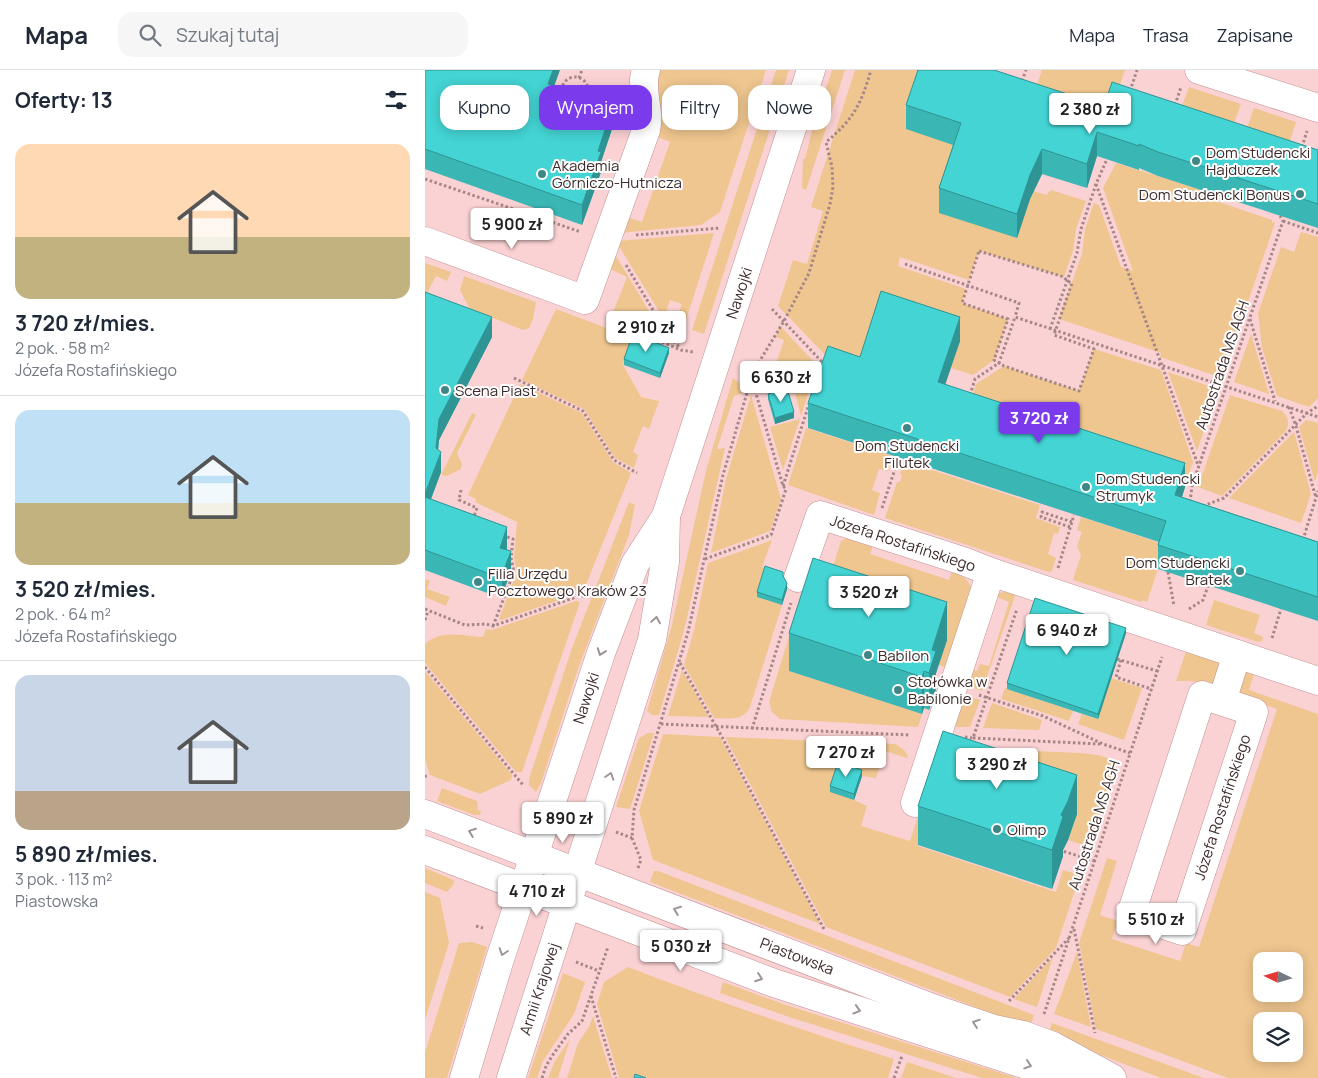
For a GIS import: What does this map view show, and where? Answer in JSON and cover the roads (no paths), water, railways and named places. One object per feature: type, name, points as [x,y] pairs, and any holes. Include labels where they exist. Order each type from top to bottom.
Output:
[{"type":"street","points":[[425,241],[585,300],[647,125],[648,113],[643,86],[646,70]]},
{"type":"street","name":"Nawojki","points":[[524,889],[610,630],[635,564],[666,516],[811,70]]},
{"type":"street","points":[[1191,75],[1313,119]]},
{"type":"street","name":"Józefa Rostafińskiego","points":[[798,578],[820,515],[963,561],[1318,681]]},
{"type":"street","name":"Nawojki","points":[[577,872],[653,640],[665,562],[666,516]]},
{"type":"street","name":"Józefa Rostafińskiego","points":[[915,803],[991,572]]},
{"type":"street","points":[[1221,701],[1237,654]]},
{"type":"street","name":"Józefa Rostafińskiego","points":[[1202,695],[1221,701],[1254,712],[1181,931],[1131,914],[1202,695]]},
{"type":"street","name":"Piastowska","points":[[425,814],[935,1009],[994,1029],[1023,1035],[1053,1046],[1112,1078]]},
{"type":"street","name":"Piastowska","points":[[425,850],[774,983],[1041,1070],[1074,1078]]},
{"type":"street","name":"Armii Krajowej","points":[[511,1078],[577,872]]},
{"type":"street","points":[[464,1078],[524,889]]},
{"type":"place","name":"Dom Studencki Hajduczek","points":[[1196,161]]},
{"type":"place","name":"Akademia Górniczo-Hutnicza","points":[[542,174]]},
{"type":"place","name":"Dom Studencki Bonus","points":[[1300,194]]},
{"type":"place","name":"Scena Piast","points":[[445,390]]},
{"type":"place","name":"Dom Studencki Filutek","points":[[907,428]]},
{"type":"place","name":"Dom Studencki Strumyk","points":[[1086,487]]},
{"type":"place","name":"Dom Studencki Bratek","points":[[1240,571]]},
{"type":"place","name":"Filia Urzędu Pocztowego Kraków 23","points":[[478,582]]},
{"type":"place","name":"Babilon","points":[[868,655]]},
{"type":"place","name":"Stołówka w Babilonie","points":[[898,690]]},
{"type":"place","name":"Olimp","points":[[997,829]]}]
